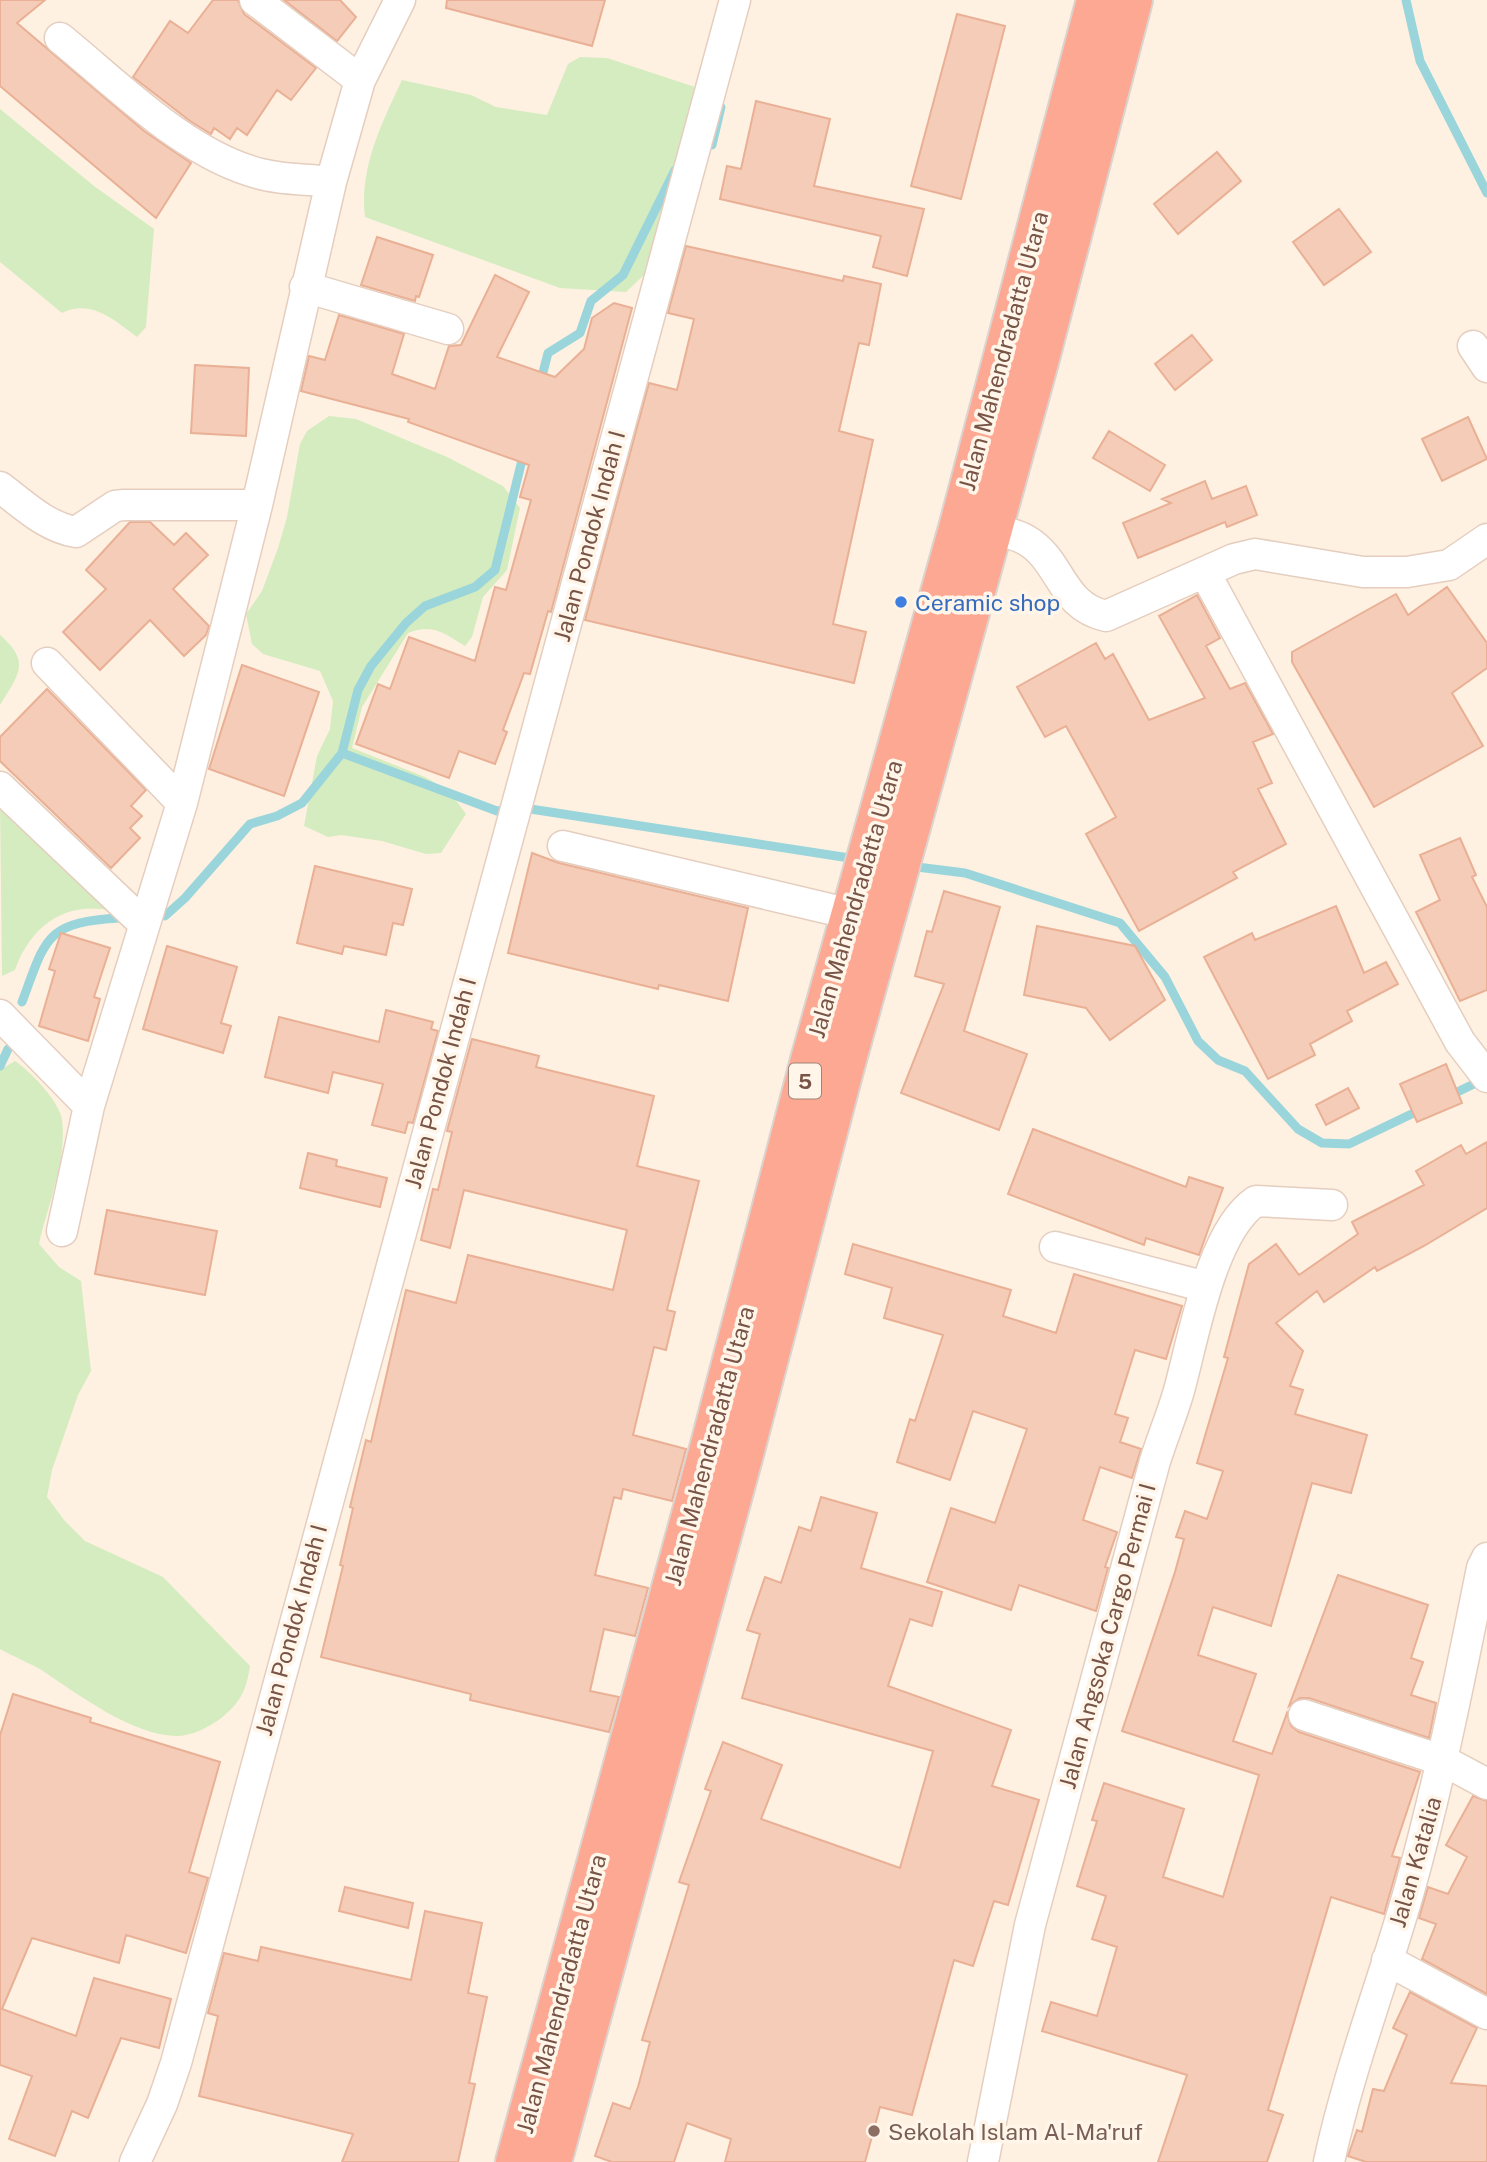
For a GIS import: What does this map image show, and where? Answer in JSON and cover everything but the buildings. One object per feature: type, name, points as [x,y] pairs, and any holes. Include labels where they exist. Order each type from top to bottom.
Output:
[{"type":"highway","name":"Jalan Mahendradatta Utara","points":[[552,2162],[741,1467],[845,1070],[977,525],[1096,0]]},
{"type":"highway","name":"Jalan Mahendradatta Utara","points":[[515,2162],[852,914],[977,525],[1133,0]]},
{"type":"street","points":[[255,0],[360,80]]},
{"type":"street","points":[[62,1231],[89,1106],[182,803],[257,505],[331,182],[360,80],[400,0]]},
{"type":"street","name":"Jalan Pondok Indah I","points":[[135,2162],[162,2104],[176,2063],[735,0]]},
{"type":"street","points":[[60,38],[164,123],[214,156],[261,174],[331,182]]},
{"type":"street","points":[[305,287],[448,329]]},
{"type":"street","points":[[0,487],[60,530],[76,532],[115,506],[257,505]]},
{"type":"street","points":[[977,525],[1025,540],[1041,553],[1077,604],[1098,615],[1107,616],[1234,559],[1255,554],[1363,572],[1407,572],[1449,565],[1487,539]]},
{"type":"street","points":[[1205,573],[1460,1042],[1487,1077]]},
{"type":"street","points":[[47,663],[182,803]]},
{"type":"street","points":[[0,787],[143,923]]},
{"type":"street","points":[[563,846],[852,914]]},
{"type":"street","points":[[0,1015],[89,1106]]},
{"type":"street","name":"Jalan Angsoka Cargo Permai I","points":[[983,2162],[1030,1925],[1155,1461],[1178,1395],[1206,1287],[1235,1222],[1256,1201],[1332,1205]]},
{"type":"street","points":[[1055,1247],[1206,1287]]},
{"type":"street","name":"Jalan Katalia","points":[[1329,2162],[1342,2102],[1387,1960],[1444,1761],[1482,1568],[1487,1559]]},
{"type":"street","points":[[1304,1715],[1444,1761],[1487,1784]]},
{"type":"street","points":[[1387,1960],[1487,2014]]},
{"type":"green space","points":[[580,57],[607,58],[698,88],[644,275],[626,292],[560,288],[365,217],[365,181],[369,163],[380,129],[402,80],[471,95],[496,107],[547,115],[568,64]]},
{"type":"green space","points":[[0,109],[94,186],[154,229],[146,327],[137,337],[110,318],[92,310],[73,309],[62,313],[0,262]]},
{"type":"green space","points":[[329,416],[356,419],[447,457],[503,486],[520,508],[507,570],[483,597],[472,637],[465,646],[431,629],[408,633],[362,707],[352,748],[425,777],[449,791],[466,814],[441,853],[426,854],[382,841],[341,835],[328,837],[304,826],[317,756],[330,729],[333,701],[320,671],[263,654],[252,644],[246,614],[262,591],[278,548],[287,517],[300,444],[307,431]]},
{"type":"green space","points":[[0,635],[16,653],[19,668],[0,705]]},
{"type":"green space","points":[[0,799],[112,911],[79,910],[52,920],[30,941],[15,970],[2,976]]},
{"type":"green space","points":[[15,1061],[36,1079],[50,1096],[62,1120],[62,1151],[39,1244],[59,1267],[81,1281],[91,1371],[78,1395],[52,1470],[47,1497],[64,1520],[85,1541],[163,1577],[250,1666],[247,1682],[233,1707],[220,1719],[188,1735],[159,1734],[124,1721],[89,1702],[43,1671],[0,1649],[0,1070]]},
{"type":"waterway","points":[[1406,0],[1420,61],[1487,193]]},
{"type":"waterway","points":[[712,145],[721,107]]},
{"type":"waterway","points":[[540,384],[548,353],[580,333],[591,301],[623,275],[675,170]]},
{"type":"waterway","points":[[165,916],[185,898],[250,824],[277,816],[302,803],[342,753],[358,690],[371,666],[406,623],[425,606],[475,587],[495,570],[524,452]]},
{"type":"waterway","points":[[342,753],[497,811],[524,808],[856,859]]},
{"type":"waterway","points":[[909,866],[965,873],[1120,923],[1165,977],[1198,1041],[1218,1060],[1245,1071],[1298,1129],[1322,1143],[1349,1144],[1422,1109]]},
{"type":"waterway","points":[[22,1002],[37,962],[52,937],[62,929],[76,924],[120,918]]},
{"type":"waterway","points":[[0,1066],[8,1049]]},
{"type":"waterway","points":[[1447,1097],[1482,1080]]},
{"type":"place","name":"Ceramic shop","points":[[901,602]]},
{"type":"place","name":"Sekolah Islam Al-Ma'ruf","points":[[874,2131]]}]
